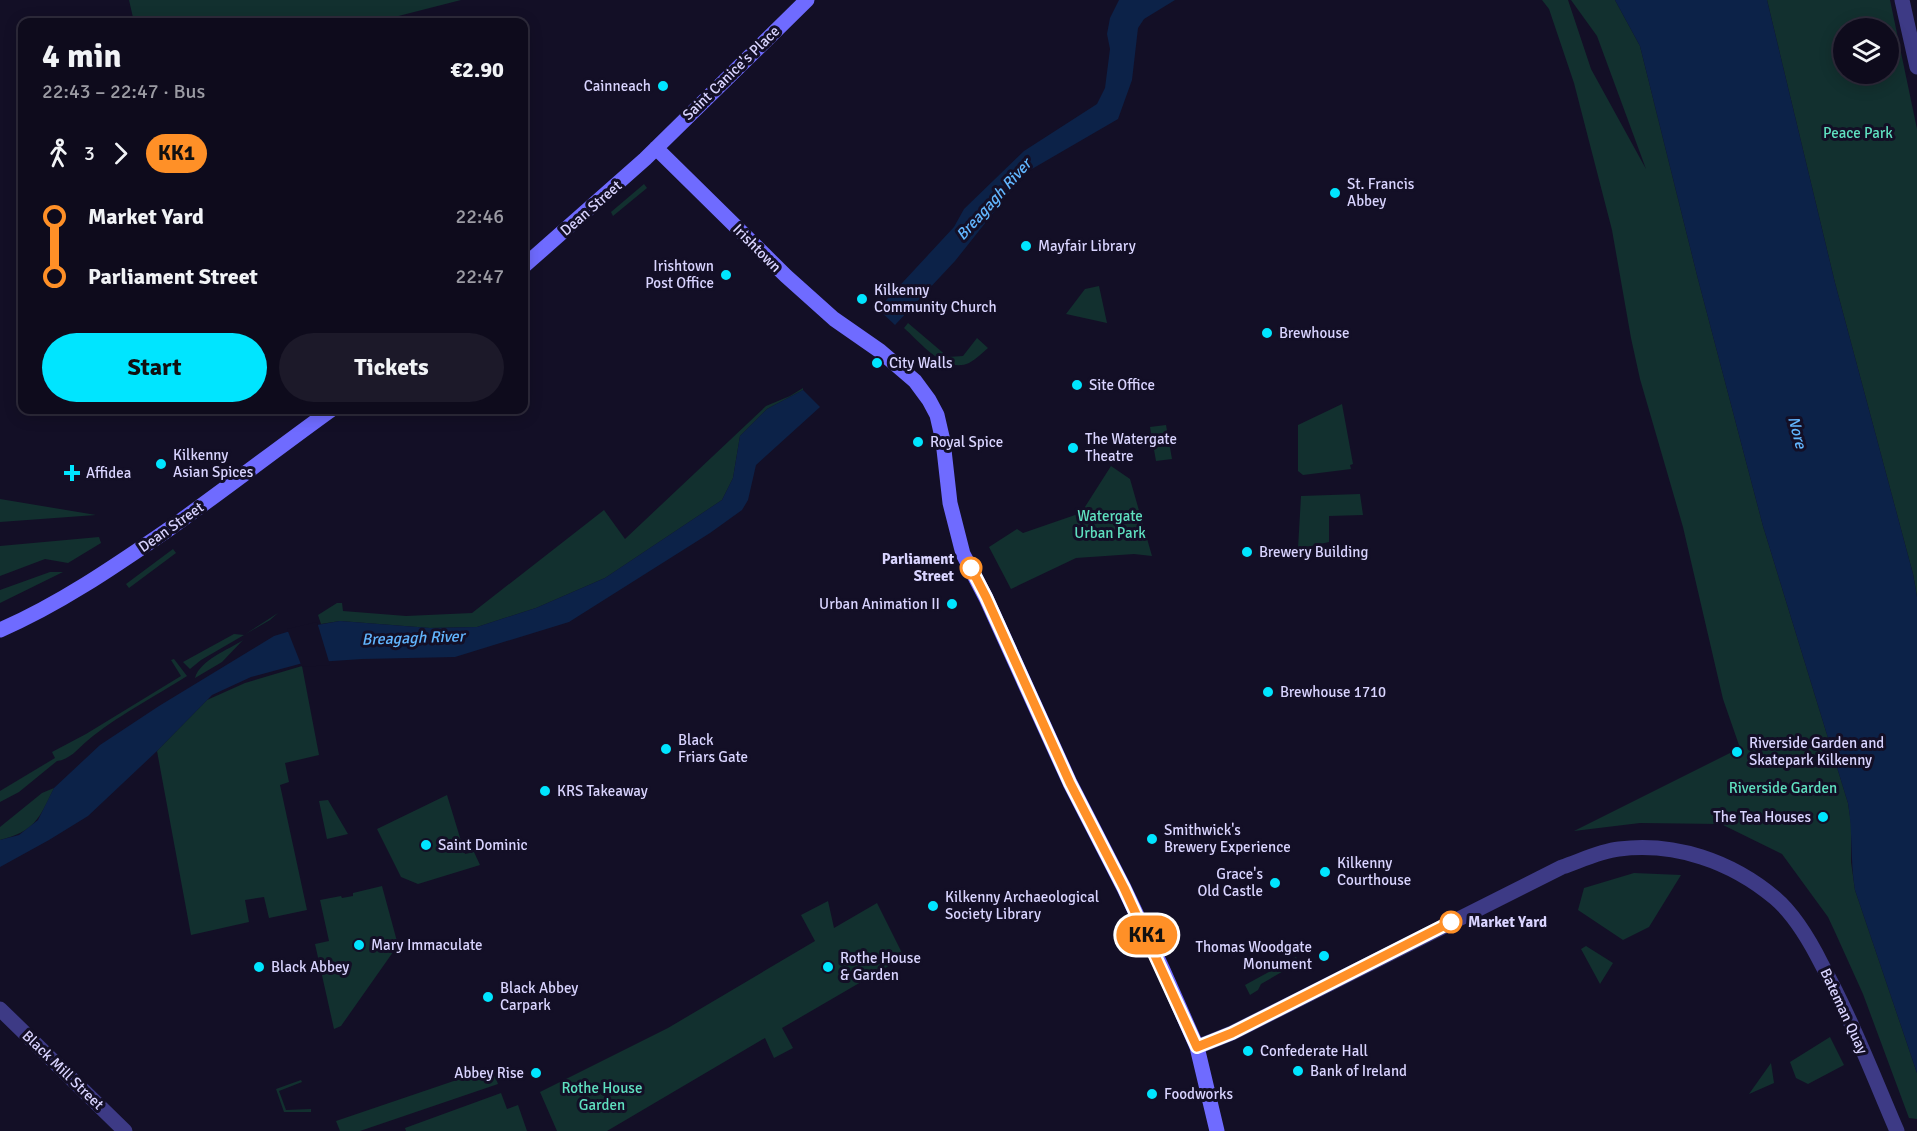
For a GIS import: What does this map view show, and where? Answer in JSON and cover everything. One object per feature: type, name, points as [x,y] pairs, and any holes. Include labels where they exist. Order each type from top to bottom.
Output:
[{"type":"main road","name":"Saint Canice's Place","points":[[656,147],[807,0]]},
{"type":"main road","name":"Dean Street","points":[[528,263],[605,196],[656,147]]},
{"type":"main road","name":"Irishtown","points":[[656,147],[786,276],[834,319],[865,340],[915,381],[929,399],[937,415],[944,441],[950,503],[963,554],[986,597],[1070,783],[1144,930],[1197,1047]]},
{"type":"main road","name":"Dean Street","points":[[0,630],[28,618],[140,549],[326,414]]},
{"type":"main road","points":[[1197,1047],[1217,1131]]},
{"type":"street","points":[[1902,0],[1917,67]]},
{"type":"street","name":"Bateman Quay","points":[[1197,1047],[1232,1033],[1539,877],[1616,849],[1666,848],[1695,854],[1721,864],[1749,880],[1776,899],[1799,926],[1847,1014],[1897,1131]]},
{"type":"street","name":"Black Mill Street","points":[[0,1009],[125,1131]]},
{"type":"green space","points":[[129,0],[461,0],[391,18],[133,18]]},
{"type":"green space","name":"Riverside Garden","points":[[1542,0],[1568,0],[1591,69],[1646,169],[1597,36],[1571,0],[1615,0],[1640,46],[1763,526],[1848,803],[1855,890],[1917,1073],[1917,1119],[1909,1118],[1863,994],[1828,917],[1782,854],[1721,824],[1640,823],[1574,831],[1740,748],[1723,699],[1683,527],[1640,379],[1612,230],[1574,83],[1549,9]]},
{"type":"green space","name":"Peace Park","points":[[1767,0],[1890,0],[1894,18],[1833,18],[1833,84],[1899,84],[1899,43],[1917,129],[1917,597],[1913,574],[1835,283]]},
{"type":"green space","points":[[644,184],[647,188],[613,216],[611,212]]},
{"type":"green space","points":[[1099,286],[1107,323],[1066,314],[1085,289]]},
{"type":"green space","points":[[908,323],[948,357],[963,356],[977,338],[988,348],[969,363],[951,364],[934,355],[904,328]]},
{"type":"green space","points":[[803,388],[767,409],[740,436],[733,478],[722,500],[605,578],[536,608],[477,627],[430,628],[340,621],[321,624],[318,615],[337,603],[342,603],[343,611],[406,616],[472,613],[604,510],[625,539],[766,406]]},
{"type":"green space","points":[[1342,404],[1353,464],[1350,465],[1351,469],[1303,475],[1298,471],[1298,425]]},
{"type":"green space","points":[[1166,425],[1172,459],[1156,461],[1150,427]]},
{"type":"green space","name":"Watergate Urban Park","points":[[1111,466],[1130,479],[1152,556],[1134,554],[1076,558],[1011,589],[989,547],[1017,529],[1023,533],[1078,514],[1083,510]]},
{"type":"green space","points":[[1360,494],[1363,515],[1329,516],[1329,542],[1298,549],[1301,496]]},
{"type":"green space","points":[[0,499],[96,515],[0,522]]},
{"type":"green space","points":[[99,537],[101,543],[68,563],[45,559],[0,576],[0,546]]},
{"type":"green space","points":[[173,549],[176,553],[129,588],[126,584]]},
{"type":"green space","points":[[50,572],[63,572],[0,603],[0,590]]},
{"type":"green space","points":[[278,613],[270,620],[201,660],[190,669],[183,662],[234,634],[244,635]]},
{"type":"green space","points":[[243,640],[222,662],[195,678],[208,661]]},
{"type":"green space","points":[[174,659],[187,676],[110,724],[77,751],[57,761],[19,792],[0,802],[0,791],[55,758],[52,752],[181,676],[171,660]]},
{"type":"green space","points":[[302,666],[319,755],[285,763],[289,782],[280,785],[307,910],[269,918],[264,897],[245,900],[249,922],[191,935],[157,751],[207,700],[245,683]]},
{"type":"green space","points":[[54,788],[40,816],[29,828],[0,840],[0,827],[42,793]]},
{"type":"green space","points":[[447,795],[465,854],[474,852],[480,865],[418,884],[401,877],[377,829]]},
{"type":"green space","points":[[328,800],[348,834],[327,839],[319,801]]},
{"type":"green space","points":[[1634,873],[1681,875],[1649,927],[1623,940],[1578,910],[1584,888]]},
{"type":"green space","points":[[382,886],[398,945],[341,1026],[334,1029],[315,944],[329,941],[320,900],[353,896],[353,893]]},
{"type":"green space","name":"Rothe House Garden","points":[[828,901],[834,928],[877,903],[904,957],[782,1028],[793,1048],[774,1058],[765,1038],[607,1131],[557,1131],[540,1092],[668,1028],[815,941],[801,915]]},
{"type":"green space","points":[[1586,946],[1613,963],[1600,984],[1581,949]]},
{"type":"green space","points":[[1296,957],[1299,962],[1261,984],[1258,990],[1250,995],[1245,985]]},
{"type":"green space","points":[[1830,1037],[1844,1065],[1808,1084],[1796,1078],[1790,1062]]},
{"type":"green space","points":[[1771,1063],[1774,1083],[1749,1094]]},
{"type":"green space","points":[[492,1068],[498,1084],[360,1131],[340,1131],[336,1121]]},
{"type":"green space","points":[[301,1080],[302,1082],[279,1091],[286,1110],[311,1109],[311,1112],[284,1112],[276,1089]]},
{"type":"green space","points":[[501,1093],[507,1109],[518,1105],[527,1131],[406,1131],[405,1128]]},
{"type":"water","name":"Breagagh River","points":[[1119,0],[1175,0],[1144,19],[1138,28],[1132,80],[1118,119],[1025,173],[955,261],[895,325],[878,309],[954,227],[964,209],[1024,151],[1097,104],[1105,88],[1110,49],[1107,34],[1110,18]]},
{"type":"water","name":"Nore","points":[[1615,0],[1767,0],[1835,283],[1913,574],[1917,597],[1917,1073],[1855,890],[1848,803],[1763,526],[1640,46]]},
{"type":"water","name":"Breagagh River","points":[[803,390],[820,407],[756,465],[748,500],[742,510],[710,533],[569,622],[455,657],[303,663],[251,677],[212,695],[88,816],[0,867],[0,840],[19,835],[38,820],[54,788],[100,745],[274,636],[300,628],[340,621],[430,628],[477,627],[536,608],[605,578],[722,500],[733,478],[740,436],[767,409]]},
{"type":"pier","points":[[317,622],[330,665],[302,667],[287,629]]},
{"type":"bus line","name":"KK1","points":[[971,568],[1070,783],[1148,937],[1197,1047],[1232,1033],[1451,922]]},
{"type":"place","name":"Cainneach","points":[[663,86]]},
{"type":"place","name":"St. Francis Abbey","points":[[1335,193]]},
{"type":"place","name":"Mayfair Library","points":[[1026,246]]},
{"type":"place","name":"Irishtown Post Office","points":[[726,275]]},
{"type":"place","name":"Kilkenny Community Church","points":[[862,299]]},
{"type":"place","name":"Brewhouse","points":[[1267,333]]},
{"type":"place","name":"City Walls","points":[[877,363]]},
{"type":"place","name":"Site Office","points":[[1077,385]]},
{"type":"place","name":"Royal Spice","points":[[918,442]]},
{"type":"place","name":"The Watergate Theatre","points":[[1073,448]]},
{"type":"place","name":"Kilkenny Asian Spices","points":[[161,464]]},
{"type":"place","name":"Affidea","points":[[72,473]]},
{"type":"place","name":"Brewery Building","points":[[1247,552]]},
{"type":"place","name":"Parliament Street","points":[[971,568]]},
{"type":"place","name":"Urban Animation II","points":[[952,604]]},
{"type":"place","name":"Brewhouse 1710","points":[[1268,692]]},
{"type":"place","name":"Black Friars Gate","points":[[666,749]]},
{"type":"place","name":"Riverside Garden and Skatepark Kilkenny","points":[[1737,752]]},
{"type":"place","name":"KRS Takeaway","points":[[545,791]]},
{"type":"place","name":"The Tea Houses","points":[[1823,817]]},
{"type":"place","name":"Smithwick's Brewery Experience","points":[[1152,839]]},
{"type":"place","name":"Saint Dominic","points":[[426,845]]},
{"type":"place","name":"Kilkenny Courthouse","points":[[1325,872]]},
{"type":"place","name":"Grace's Old Castle","points":[[1275,883]]},
{"type":"place","name":"Kilkenny Archaeological Society Library","points":[[933,906]]},
{"type":"place","name":"Market Yard","points":[[1451,922]]},
{"type":"place","name":"Mary Immaculate","points":[[359,945]]},
{"type":"place","name":"Thomas Woodgate Monument","points":[[1324,956]]},
{"type":"place","name":"Black Abbey","points":[[259,967]]},
{"type":"place","name":"Rothe House & Garden","points":[[828,967]]},
{"type":"place","name":"Black Abbey Carpark","points":[[488,997]]},
{"type":"place","name":"Confederate Hall","points":[[1248,1051]]},
{"type":"place","name":"Bank of Ireland","points":[[1298,1071]]},
{"type":"place","name":"Abbey Rise","points":[[536,1073]]},
{"type":"place","name":"Foodworks","points":[[1152,1094]]}]
